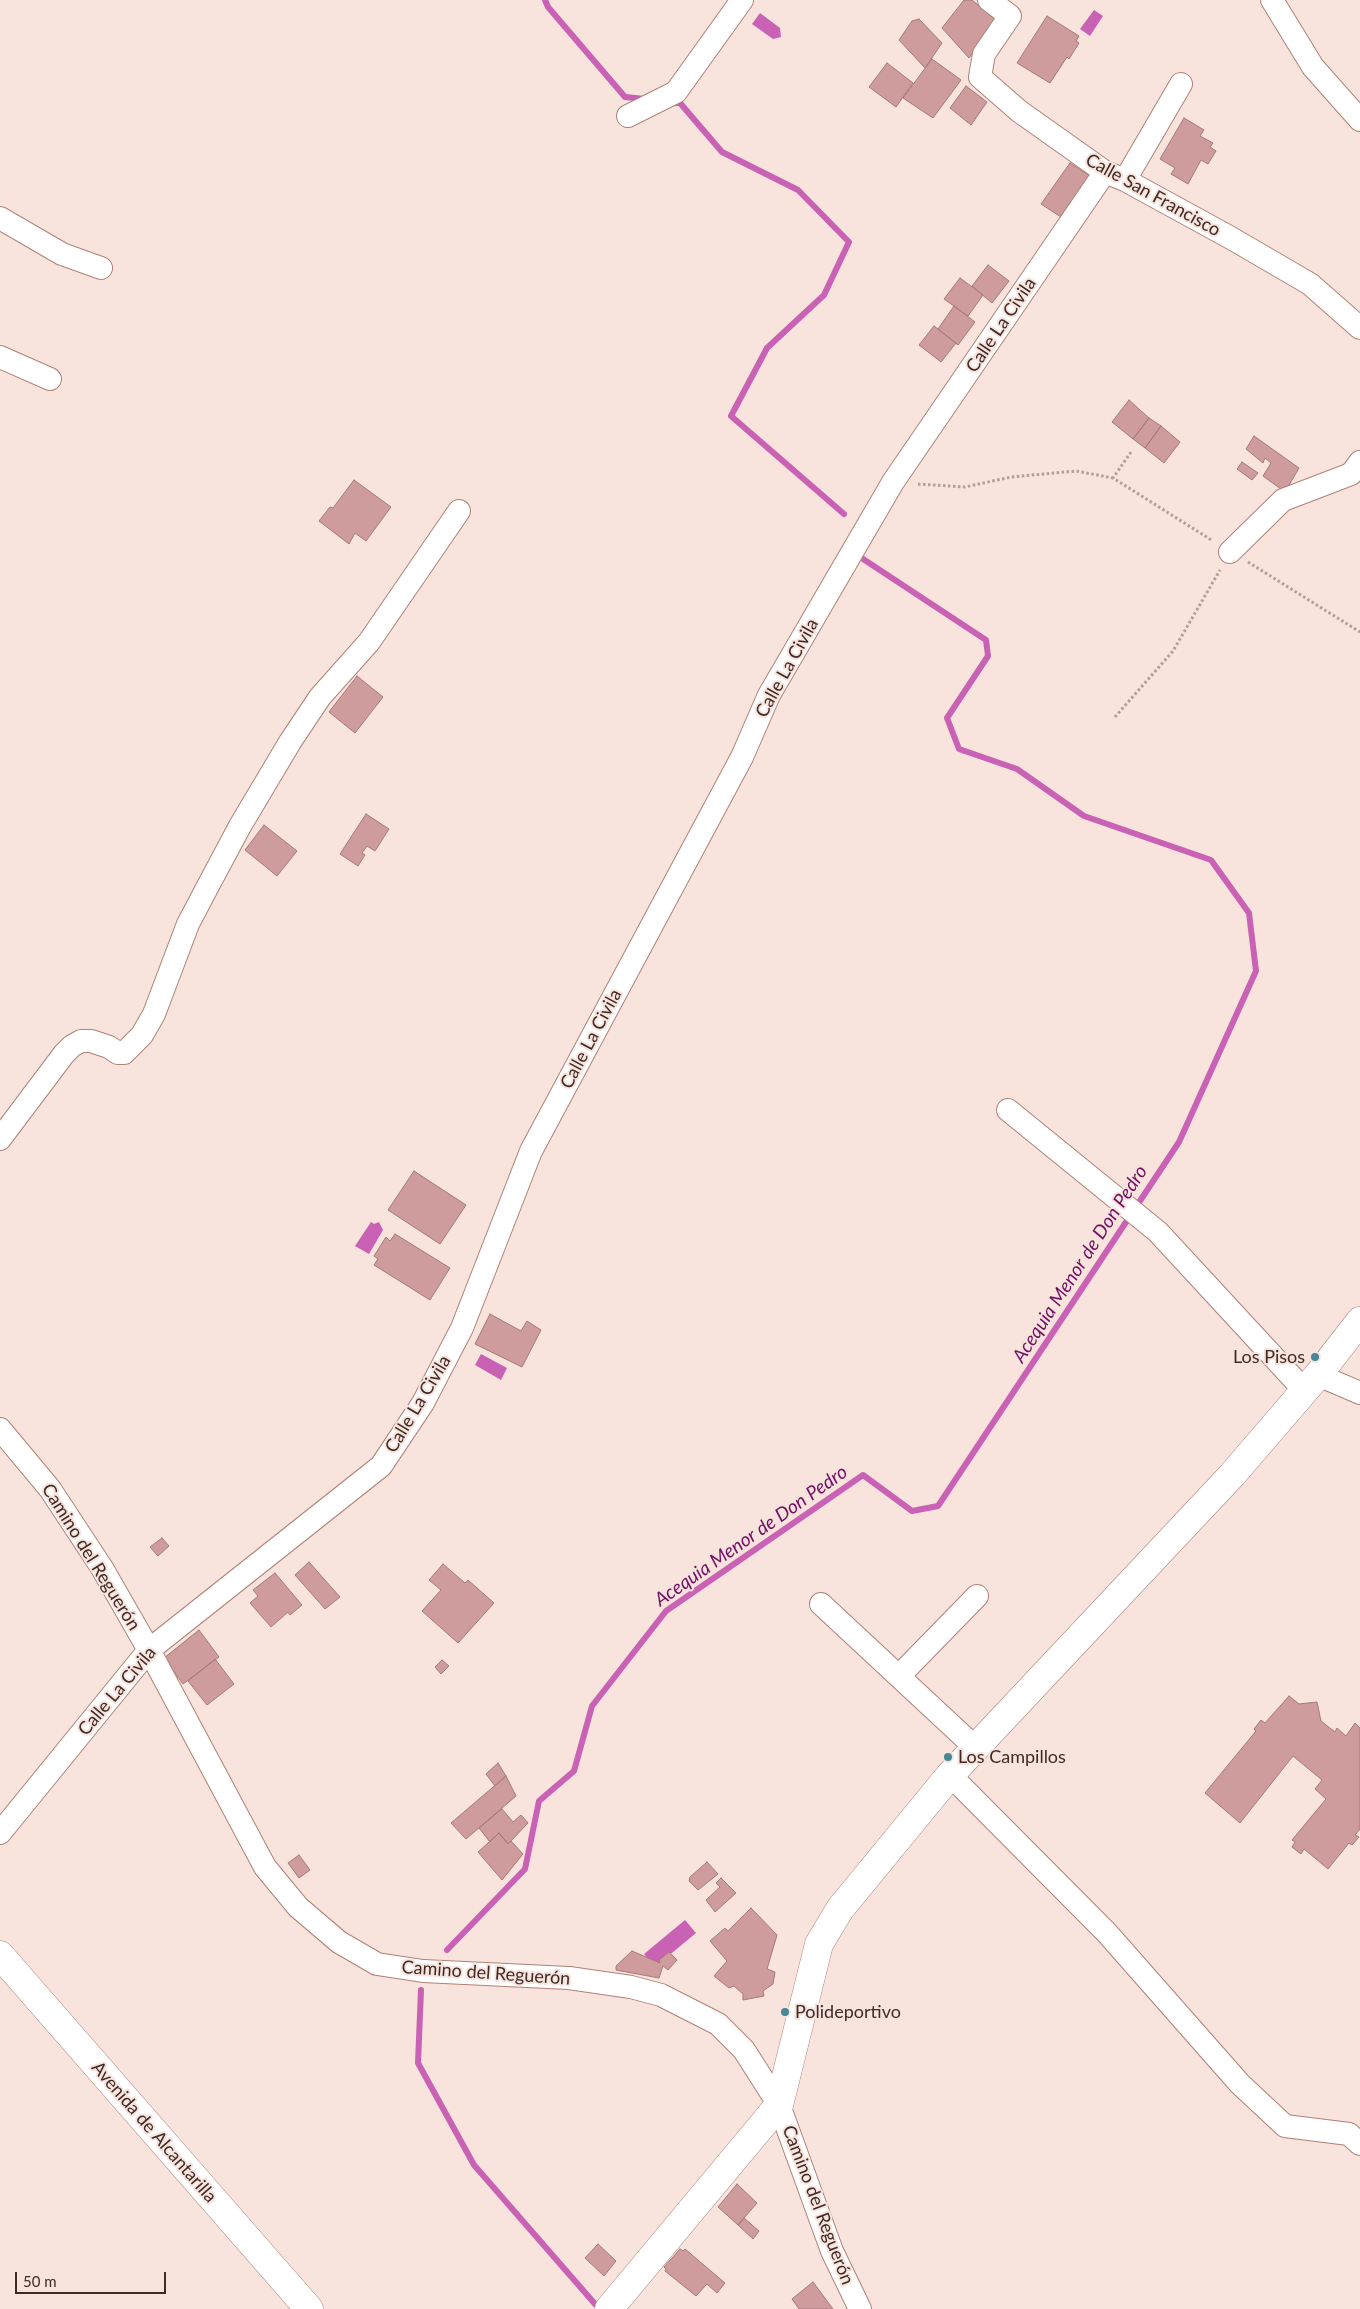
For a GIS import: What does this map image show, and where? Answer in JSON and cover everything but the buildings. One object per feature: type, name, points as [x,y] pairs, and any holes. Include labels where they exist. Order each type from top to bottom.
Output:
[{"type":"main road","points":[[609,2309],[779,2105],[819,1944],[840,1909],[950,1775],[1232,1475],[1360,1321]]},
{"type":"main road","name":"Avenida de Alcantarilla","points":[[0,1955],[309,2309]]},
{"type":"street","points":[[628,116],[676,92],[742,0]]},
{"type":"street","name":"Calle San Francisco","points":[[989,0],[1010,16],[984,54],[980,77],[1019,111],[1115,176],[1231,238],[1310,284],[1360,328]]},
{"type":"street","points":[[1272,0],[1313,67],[1360,120]]},
{"type":"street","name":"Calle La Civila","points":[[0,1833],[149,1650],[380,1466],[423,1403],[462,1328],[531,1151],[742,757],[769,695],[893,482],[1181,84]]},
{"type":"street","points":[[0,218],[62,254],[101,268]]},
{"type":"street","points":[[0,357],[50,379]]},
{"type":"street","points":[[1230,552],[1283,500],[1357,473]]},
{"type":"street","points":[[0,1139],[72,1046],[81,1041],[91,1041],[109,1046],[118,1053],[124,1053],[132,1048],[142,1035],[154,1014],[188,924],[240,826],[290,742],[320,697],[369,642],[459,511]]},
{"type":"street","points":[[1008,1110],[1158,1232],[1311,1382],[1360,1393]]},
{"type":"street","name":"Camino del Reguerón","points":[[0,1429],[50,1489],[102,1568],[149,1650],[265,1867],[298,1907],[339,1942],[377,1964],[423,1972],[569,1978],[631,1987],[661,1995],[718,2024],[744,2050],[779,2105],[832,2251],[860,2309]]},
{"type":"street","points":[[898,1676],[977,1596]]},
{"type":"street","points":[[821,1604],[965,1738],[978,1746]]},
{"type":"street","points":[[950,1775],[1107,1933],[1240,2084],[1285,2126],[1349,2134],[1360,2144]]},
{"type":"path","points":[[893,482],[965,487],[1011,476],[1076,471],[1113,478]]},
{"type":"path","points":[[1115,717],[1173,651],[1230,552]]},
{"type":"shaded area","points":[[1094,10],[1103,16],[1090,36],[1080,29]]},
{"type":"shaded area","points":[[760,13],[780,28],[781,37],[773,39],[752,24]]},
{"type":"shaded area","points":[[371,1222],[374,1224],[379,1222],[383,1230],[369,1254],[355,1246]]},
{"type":"shaded area","points":[[481,1354],[507,1368],[501,1380],[475,1365]]},
{"type":"shaded area","points":[[685,1920],[696,1933],[655,1967],[644,1954]]},
{"type":"waterway","name":"Acequia Menor de Don Pedro","points":[[545,0],[548,7],[625,97],[645,99]]},
{"type":"waterway","name":"Acequia Menor de Don Pedro","points":[[672,103],[680,103],[722,152],[798,190],[849,242],[824,295],[767,348],[731,416],[844,514]]},
{"type":"waterway","name":"Acequia Menor de Don Pedro","points":[[447,1950],[525,1869],[539,1801],[574,1771],[592,1706],[666,1611],[863,1475],[912,1511],[938,1506],[1179,1142],[1256,971],[1249,913],[1211,860],[1084,816],[1017,769],[959,749],[947,718],[988,656],[986,640],[857,555]]},
{"type":"waterway","name":"Acequia Menor de Don Pedro","points":[[421,1990],[418,2063],[474,2165],[595,2304]]},
{"type":"place","name":"Los Pisos","points":[[1315,1357]]},
{"type":"place","name":"Los Campillos","points":[[948,1757]]},
{"type":"place","name":"Polideportivo","points":[[785,2012]]}]
